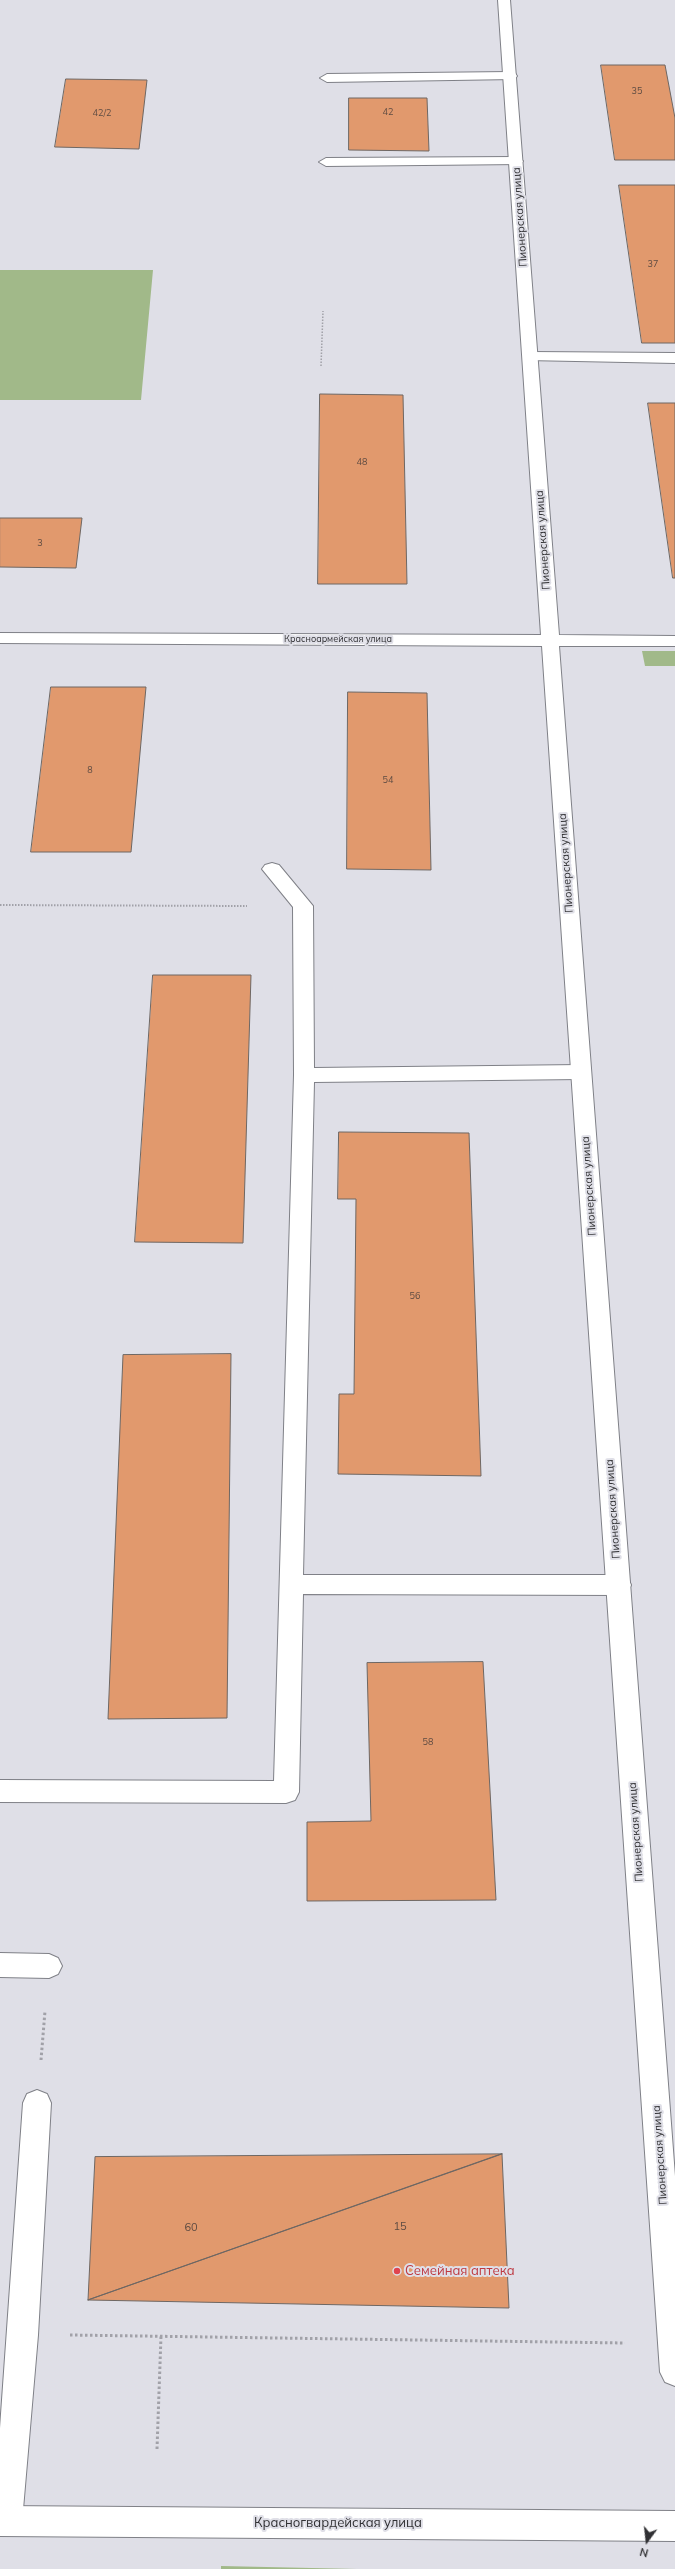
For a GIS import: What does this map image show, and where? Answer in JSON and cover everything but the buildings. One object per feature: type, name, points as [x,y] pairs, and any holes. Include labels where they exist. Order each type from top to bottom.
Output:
[{"type":"street","name":"Пионерская улица","points":[[504,0],[531,357],[550,640],[675,2372]]},
{"type":"street","points":[[327,78],[510,76]]},
{"type":"street","points":[[326,162],[516,161]]},
{"type":"street","points":[[531,357],[675,358]]},
{"type":"street","name":"Красноармейская улица","points":[[0,638],[675,641]]},
{"type":"street","points":[[0,1791],[286,1792],[304,1074],[303,906],[272,869]]},
{"type":"street","points":[[304,1074],[581,1072]]},
{"type":"street","points":[[291,1584],[618,1585]]},
{"type":"street","points":[[0,1965],[49,1966]]},
{"type":"street","points":[[3,2521],[23,2335],[37,2103]]},
{"type":"street","name":"Красногвардейская улица","points":[[3,2521],[675,2526]]},
{"type":"path","points":[[321,366],[323,311]]},
{"type":"path","points":[[0,905],[303,906]]},
{"type":"path","points":[[37,2103],[49,1966]]},
{"type":"path","points":[[23,2335],[673,2343]]},
{"type":"path","points":[[157,2449],[161,2336]]},
{"type":"green space","points":[[0,270],[153,270],[141,400],[0,400]]},
{"type":"green space","points":[[642,651],[675,651],[675,666],[645,666]]},
{"type":"green space","points":[[221,2566],[357,2569],[221,2569]]},
{"type":"place","name":"Семейная аптека","points":[[397,2271]]}]
